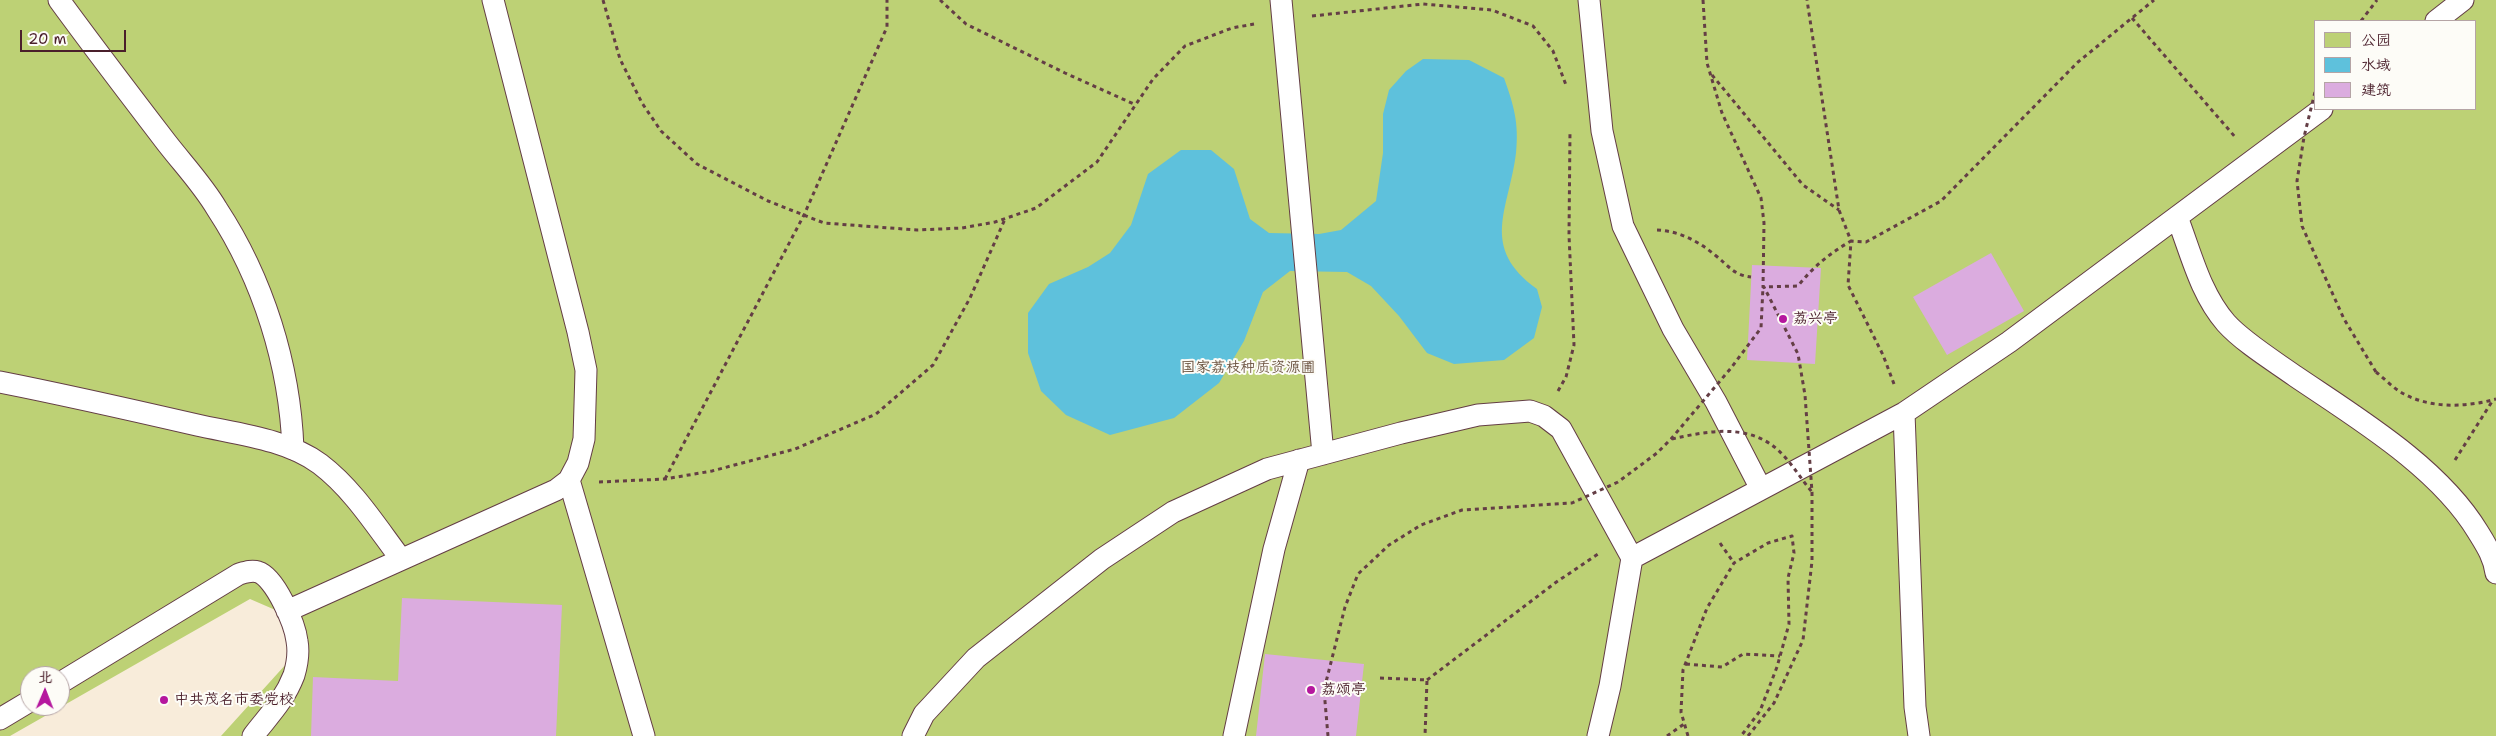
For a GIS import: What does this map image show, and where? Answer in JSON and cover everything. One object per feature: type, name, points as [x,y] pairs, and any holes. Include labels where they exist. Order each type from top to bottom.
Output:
[{"type":"lane","points":[[59,0],[217,208],[246,260],[266,305],[292,416],[293,449]]},
{"type":"lane","points":[[287,611],[556,490],[571,476],[584,439],[586,370],[578,332],[493,0]]},
{"type":"lane","points":[[1590,0],[1602,131],[1623,226],[1673,329],[1716,402],[1761,489]]},
{"type":"lane","points":[[2437,20],[2463,0]]},
{"type":"lane","points":[[1282,10],[1322,454]]},
{"type":"lane","points":[[1632,558],[1904,413],[2010,342],[2321,110]]},
{"type":"lane","points":[[2177,217],[2207,296],[2227,324],[2271,359],[2376,431],[2445,489],[2470,519],[2495,561],[2496,573]]},
{"type":"lane","points":[[0,382],[90,400],[293,449],[319,464],[355,497],[400,560]]},
{"type":"lane","points":[[913,736],[924,714],[976,658],[1102,559],[1173,512],[1267,469],[1478,415],[1530,411],[1544,416],[1561,429],[1632,558],[1610,686],[1598,736]]},
{"type":"lane","points":[[1904,413],[1915,707],[1919,736]]},
{"type":"lane","points":[[1234,736],[1274,549],[1299,460]]},
{"type":"lane","points":[[571,476],[644,736]]},
{"type":"lane","points":[[70,677],[239,574],[249,571],[260,572],[273,582],[287,611],[298,641],[298,657],[294,674],[279,706],[253,736]]},
{"type":"lane","points":[[0,719],[20,707]]},
{"type":"path","points":[[603,0],[620,59],[642,102],[661,130],[698,164],[768,201],[824,223],[917,230],[962,228],[1005,218],[1036,208],[1098,162],[1153,79],[1185,46],[1282,10],[1423,4],[1492,10],[1533,26],[1553,51],[1567,88]]},
{"type":"path","points":[[665,479],[804,215],[887,27],[887,0]]},
{"type":"path","points":[[940,0],[966,24],[1136,105]]},
{"type":"path","points":[[1328,736],[1324,690],[1345,606],[1358,574],[1389,545],[1421,525],[1462,510],[1572,503],[1618,482],[1657,453],[1671,439],[1731,368],[1761,328],[1764,223],[1761,198],[1722,113],[1707,63],[1703,0]]},
{"type":"path","points":[[1807,0],[1839,210],[1851,241],[1848,285],[1884,355],[1904,413]]},
{"type":"path","points":[[1763,287],[1798,286],[1809,272],[1833,251],[1851,241],[1866,242],[1940,200],[2078,62],[2154,0]]},
{"type":"path","points":[[2363,20],[2377,0]]},
{"type":"path","points":[[2132,18],[2255,160]]},
{"type":"path","points":[[1710,73],[1803,185],[1839,210]]},
{"type":"path","points":[[2314,96],[2304,138],[2297,182],[2302,226],[2344,319],[2376,372],[2404,394],[2455,406],[2479,404],[2495,399]]},
{"type":"path","points":[[1544,416],[1566,378],[1574,345],[1569,235],[1570,125]]},
{"type":"path","points":[[571,476],[605,484],[665,479],[712,471],[795,449],[876,414],[933,365],[970,298],[1005,218]]},
{"type":"path","points":[[1627,235],[1656,230],[1674,231],[1715,255],[1728,268],[1740,276],[1751,277]]},
{"type":"path","points":[[1748,736],[1774,703],[1803,640],[1812,561],[1812,492],[1805,395],[1798,354],[1763,287]]},
{"type":"path","points":[[2445,489],[2450,469],[2495,399]]},
{"type":"path","points":[[1671,439],[1708,430],[1761,437],[1778,451],[1812,492]]},
{"type":"path","points":[[1688,736],[1680,712],[1686,664],[1707,608],[1734,563],[1768,543],[1792,536],[1794,553],[1788,578],[1789,624],[1780,656],[1760,711],[1741,736]]},
{"type":"path","points":[[1380,678],[1427,680],[1555,582],[1620,537]]},
{"type":"path","points":[[1686,664],[1722,667],[1742,654],[1780,656]]},
{"type":"path","points":[[1425,736],[1427,680]]},
{"type":"path","points":[[1667,736],[1684,724]]},
{"type":"green space","name":"国家荔枝种质资源圃","points":[[0,0],[2496,0],[2496,736],[221,736],[287,663],[290,639],[280,612],[250,599],[70,702],[70,666],[20,666],[20,716],[45,716],[10,736],[0,736]]},
{"type":"water","points":[[1423,59],[1469,60],[1504,78],[1515,115],[1517,142],[1513,173],[1504,210],[1503,243],[1508,258],[1519,273],[1537,289],[1542,307],[1534,338],[1504,360],[1454,364],[1427,353],[1399,316],[1371,286],[1347,272],[1290,271],[1263,292],[1244,341],[1219,383],[1174,418],[1110,435],[1066,415],[1041,391],[1028,353],[1028,313],[1049,284],[1088,267],[1110,253],[1131,225],[1148,174],[1181,150],[1211,150],[1234,169],[1250,219],[1269,233],[1319,234],[1341,230],[1376,201],[1383,153],[1383,114],[1389,90],[1406,71]]},
{"type":"building","points":[[1991,253],[2024,311],[1947,355],[1913,297]]},
{"type":"building","name":"荔兴亭","points":[[1752,265],[1821,268],[1815,364],[1747,360]]},
{"type":"building","points":[[402,598],[562,605],[556,736],[311,736],[313,677],[398,681]]},
{"type":"building","name":"荔颂亭","points":[[1265,654],[1364,664],[1356,736],[1256,736]]},
{"type":"place","name":"荔兴亭","points":[[1783,319]]},
{"type":"place","name":"荔颂亭","points":[[1311,690]]},
{"type":"place","name":"中共茂名市委党校","points":[[164,700]]}]
